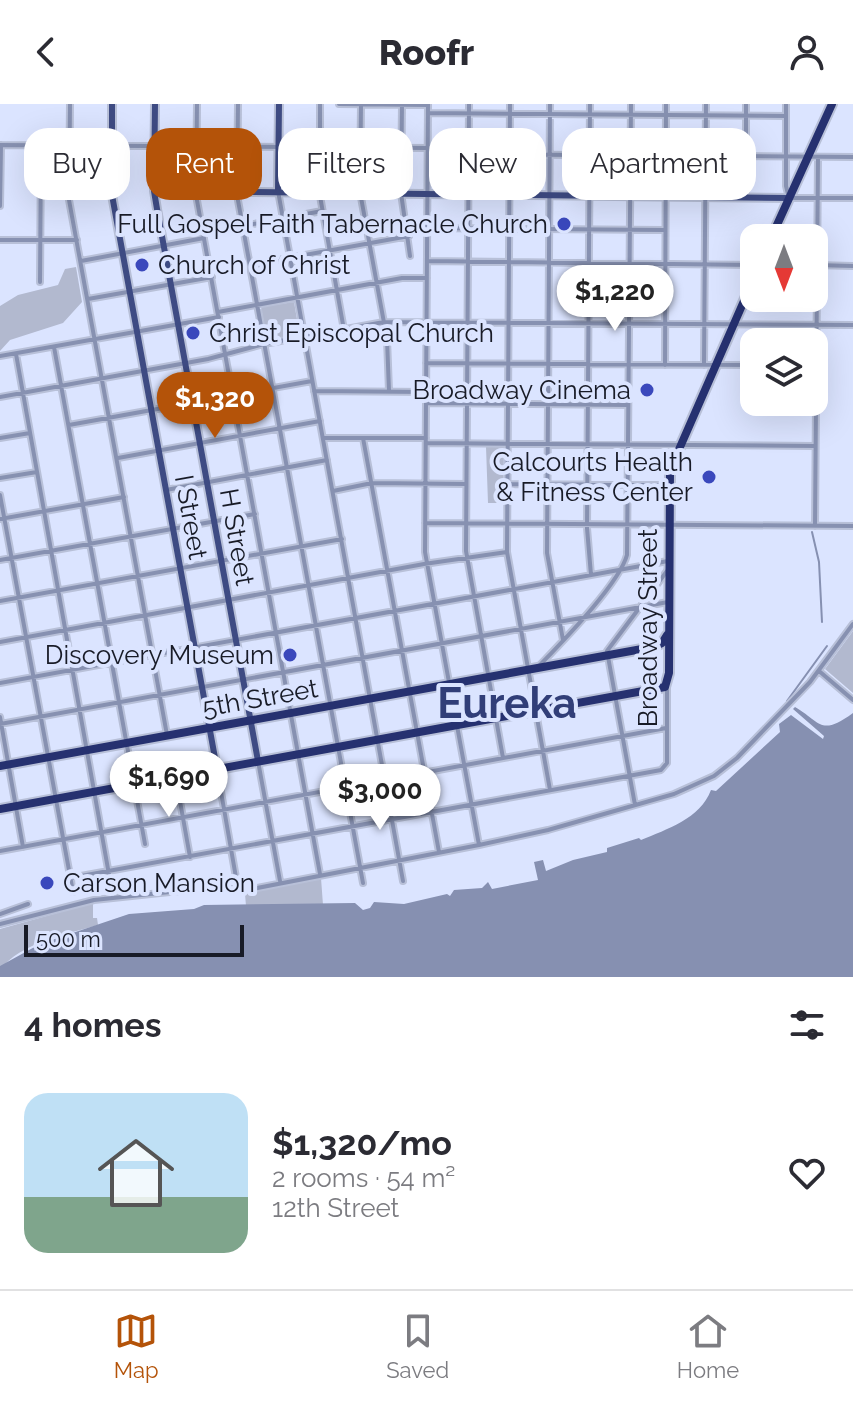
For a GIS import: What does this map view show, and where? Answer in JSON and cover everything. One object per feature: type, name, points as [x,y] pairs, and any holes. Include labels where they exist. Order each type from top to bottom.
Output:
[{"type":"highway","points":[[777,224],[832,104]]},
{"type":"highway","name":"Broadway Street","points":[[665,689],[669,659],[668,485],[671,465],[740,311]]},
{"type":"highway","points":[[656,646],[667,634]]},
{"type":"highway","points":[[656,646],[664,647],[669,659]]},
{"type":"highway","name":"5th Street","points":[[4,765],[656,646]]},
{"type":"highway","points":[[0,809],[665,689]]},
{"type":"main road","name":"I Street","points":[[112,104],[112,128]]},
{"type":"main road","name":"H Street","points":[[155,104],[155,128]]},
{"type":"main road","points":[[279,104],[279,128]]},
{"type":"main road","points":[[262,191],[278,191]]},
{"type":"main road","points":[[413,194],[427,195]]},
{"type":"main road","points":[[546,196],[562,196]]},
{"type":"main road","points":[[756,197],[789,198]]},
{"type":"main road","name":"I Street","points":[[113,200],[217,769]]},
{"type":"main road","name":"H Street","points":[[156,200],[258,761]]},
{"type":"main road","points":[[158,213],[159,200]]},
{"type":"street","points":[[69,128],[70,104]]},
{"type":"street","points":[[197,104],[197,128]]},
{"type":"street","points":[[237,128],[238,104]]},
{"type":"street","points":[[320,104],[320,128]]},
{"type":"street","points":[[339,104],[428,104],[427,564],[479,845]]},
{"type":"street","points":[[360,128],[361,104]]},
{"type":"street","points":[[401,128],[402,104]]},
{"type":"street","points":[[469,104],[469,128]]},
{"type":"street","points":[[510,104],[510,128]]},
{"type":"street","points":[[550,104],[547,524],[552,582],[563,640]]},
{"type":"street","points":[[590,104],[590,128]]},
{"type":"street","points":[[631,104],[631,128]]},
{"type":"street","points":[[666,104],[666,128]]},
{"type":"street","points":[[706,104],[706,128]]},
{"type":"street","points":[[746,104],[746,128]]},
{"type":"street","points":[[786,104],[789,198],[853,198]]},
{"type":"street","points":[[428,113],[786,116]]},
{"type":"street","points":[[0,206],[0,145],[24,146]]},
{"type":"street","points":[[413,149],[428,151]]},
{"type":"street","points":[[546,155],[562,155]]},
{"type":"street","points":[[756,156],[853,157]]},
{"type":"street","points":[[816,224],[818,157]]},
{"type":"street","points":[[40,200],[40,282]]},
{"type":"street","points":[[70,200],[167,735]]},
{"type":"street","points":[[198,200],[320,874]]},
{"type":"street","points":[[239,200],[363,883]]},
{"type":"street","points":[[280,200],[403,881]]},
{"type":"street","points":[[320,200],[344,330]]},
{"type":"street","points":[[361,200],[384,322],[389,391]]},
{"type":"street","points":[[402,200],[410,256]]},
{"type":"street","points":[[469,200],[467,557],[503,758]]},
{"type":"street","points":[[509,200],[507,552],[521,628],[533,668],[536,711],[550,790]]},
{"type":"street","points":[[590,200],[587,524],[591,575]]},
{"type":"street","points":[[533,668],[583,617],[620,570],[627,555],[630,200]]},
{"type":"street","points":[[665,200],[665,365]]},
{"type":"street","points":[[704,365],[705,200]]},
{"type":"street","points":[[243,226],[322,211]]},
{"type":"street","points":[[427,228],[665,230]]},
{"type":"street","points":[[250,265],[409,236]]},
{"type":"street","points":[[81,261],[204,238]]},
{"type":"street","points":[[0,240],[77,240]]},
{"type":"street","points":[[427,261],[740,265]]},
{"type":"street","points":[[828,265],[853,266]]},
{"type":"street","points":[[88,300],[212,277]]},
{"type":"street","points":[[0,356],[179,324],[297,297],[376,283],[427,278]]},
{"type":"street","points":[[629,293],[665,293]]},
{"type":"street","points":[[816,312],[816,328]]},
{"type":"street","points":[[0,397],[384,322],[853,325]]},
{"type":"street","points":[[54,347],[145,844]]},
{"type":"street","points":[[16,354],[113,897]]},
{"type":"street","points":[[426,363],[740,365]]},
{"type":"street","points":[[69,425],[312,381]]},
{"type":"street","points":[[314,391],[426,392]]},
{"type":"street","points":[[426,403],[628,405]]},
{"type":"street","points":[[815,416],[815,526]]},
{"type":"street","points":[[117,458],[320,421]]},
{"type":"street","points":[[0,438],[30,433]]},
{"type":"street","points":[[323,438],[467,443],[815,446]]},
{"type":"street","points":[[363,438],[439,852]]},
{"type":"street","points":[[166,490],[327,460]]},
{"type":"street","points":[[0,478],[37,472]]},
{"type":"street","points":[[333,491],[372,483],[466,484]]},
{"type":"street","points":[[507,484],[668,485]]},
{"type":"street","points":[[0,495],[73,892]]},
{"type":"street","points":[[2,519],[124,497]]},
{"type":"street","points":[[0,560],[255,514]]},
{"type":"street","points":[[425,523],[853,526]]},
{"type":"street","points":[[0,601],[342,539]]},
{"type":"street","points":[[0,642],[507,552]]},
{"type":"street","points":[[0,683],[591,575],[668,565]]},
{"type":"street","points":[[635,805],[607,655],[608,649],[668,565]]},
{"type":"street","points":[[0,724],[668,602]]},
{"type":"street","points":[[0,924],[63,905],[113,897],[238,889],[479,845],[548,830],[694,787],[723,770],[791,703],[853,624]]},
{"type":"street","points":[[819,671],[853,700]]},
{"type":"street","name":"Broadway Street","points":[[630,775],[666,767],[665,689]]},
{"type":"street","points":[[0,717],[4,765],[16,806],[23,847]]},
{"type":"street","points":[[0,851],[667,728]]},
{"type":"street","name":"H Street","points":[[258,761],[280,881]]},
{"type":"street","name":"I Street","points":[[217,769],[238,889]]},
{"type":"street","points":[[70,878],[630,775]]},
{"type":"street","points":[[175,777],[190,857]]},
{"type":"street","points":[[0,914],[28,904]]},
{"type":"shaded area","points":[[76,267],[82,302],[63,323],[10,340],[0,351],[0,306],[18,295],[58,285],[65,269]]},
{"type":"shaded area","points":[[294,302],[298,325],[284,328],[285,337],[267,340],[261,307]]},
{"type":"shaded area","points":[[486,447],[504,447],[503,503],[488,503]]},
{"type":"shaded area","points":[[853,631],[853,693],[825,669]]},
{"type":"shaded area","points":[[795,707],[827,726],[853,713],[853,977],[0,977],[0,966],[40,944],[129,914],[194,909],[204,905],[355,903],[363,910],[370,908],[374,902],[404,904],[447,894],[450,896],[454,890],[482,888],[488,882],[492,889],[538,880],[534,862],[543,860],[546,871],[573,860],[607,852],[607,848],[639,838],[641,840],[682,822],[699,808],[711,790],[716,791],[780,732],[779,724],[791,715],[823,739],[824,736],[793,709]]},
{"type":"shaded area","points":[[321,878],[323,905],[362,909],[239,906],[246,906],[245,894]]},
{"type":"shaded area","points":[[93,903],[93,918],[97,918],[98,925],[32,946],[0,970],[0,929]]},
{"type":"waterway","points":[[812,532],[819,562],[822,622]]},
{"type":"waterway","points":[[787,701],[827,646]]},
{"type":"place","name":"Full Gospel Faith Tabernacle Church","points":[[564,224]]},
{"type":"place","name":"Church of Christ","points":[[142,265]]},
{"type":"place","name":"Christ Episcopal Church","points":[[193,333]]},
{"type":"place","name":"Broadway Cinema","points":[[647,390]]},
{"type":"place","name":"Calcourts Health & Fitness Center","points":[[709,477]]},
{"type":"place","name":"Discovery Museum","points":[[290,655]]},
{"type":"place","name":"Carson Mansion","points":[[47,883]]},
{"type":"district","name":"Eureka","points":[[507,703]]}]
